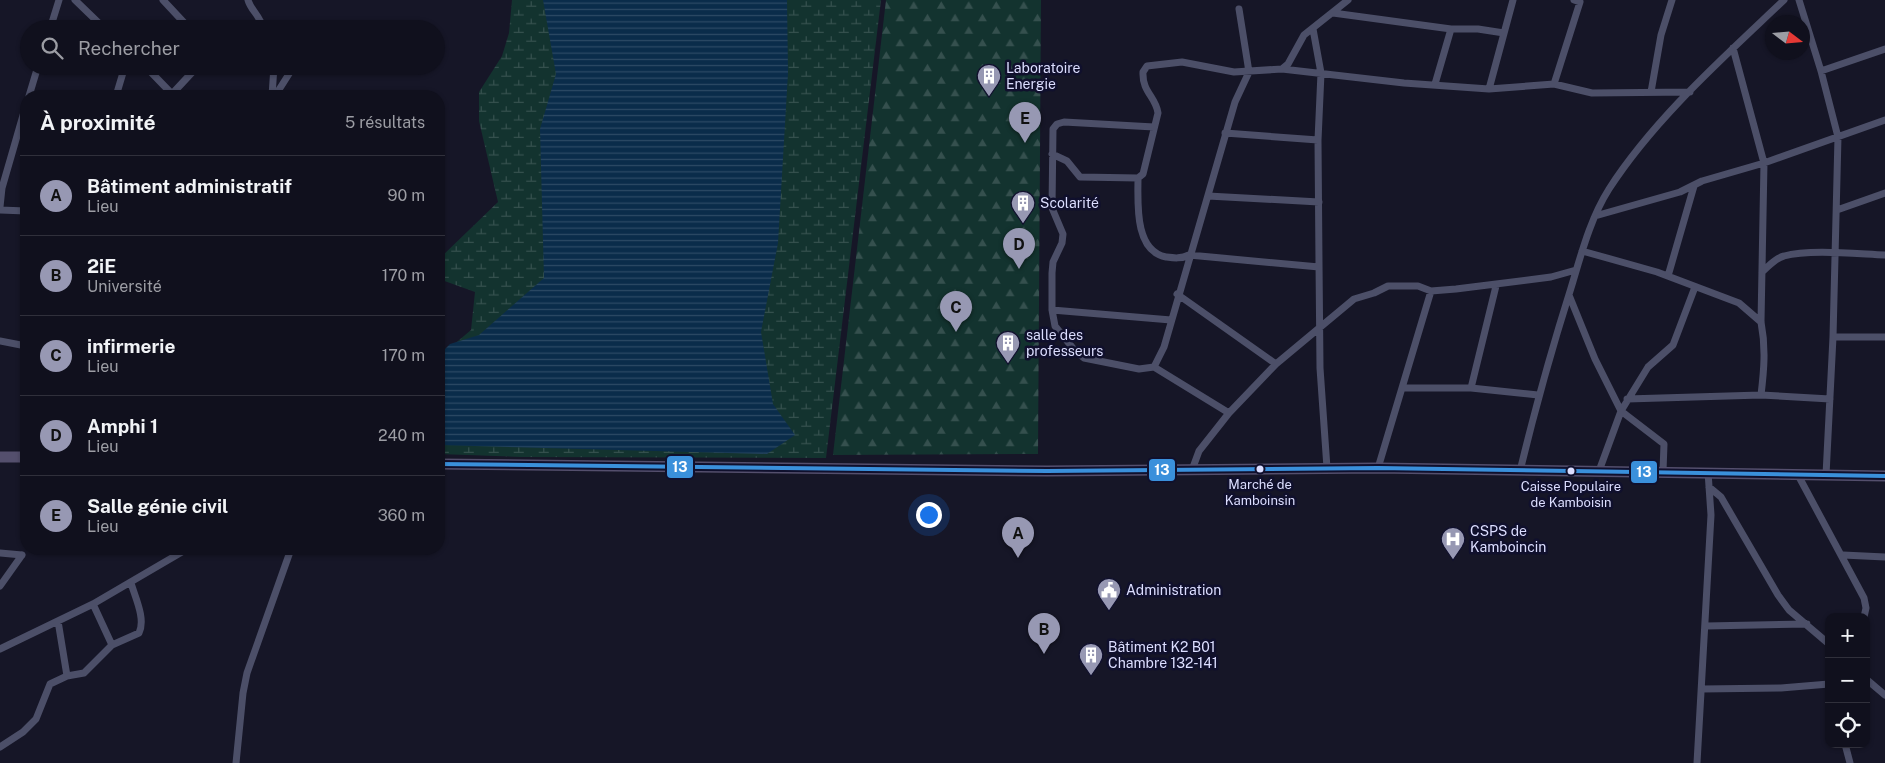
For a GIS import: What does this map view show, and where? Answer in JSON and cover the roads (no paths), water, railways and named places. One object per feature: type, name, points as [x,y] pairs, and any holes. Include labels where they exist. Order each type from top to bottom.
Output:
[{"type":"main road","points":[[0,457],[20,457]]},
{"type":"main road","points":[[445,464],[1001,471],[1378,468],[1885,476]]},
{"type":"street","points":[[53,20],[59,0]]},
{"type":"street","points":[[75,0],[96,20]]},
{"type":"street","points":[[164,0],[182,20]]},
{"type":"street","points":[[248,0],[261,20]]},
{"type":"street","points":[[1282,69],[1288,64],[1300,39],[1348,0]]},
{"type":"street","points":[[1489,89],[1513,0]]},
{"type":"street","points":[[1651,92],[1661,36],[1672,0]]},
{"type":"street","points":[[1520,471],[1538,396],[1568,295],[1595,216],[1608,190],[1664,119],[1733,48],[1784,0]]},
{"type":"street","points":[[1799,0],[1821,71],[1838,137],[1833,337],[1826,476]]},
{"type":"street","points":[[1554,84],[1578,1]]},
{"type":"street","points":[[1154,367],[1164,347],[1177,294],[1235,102],[1249,72],[1239,9]]},
{"type":"street","points":[[1333,13],[1504,33]]},
{"type":"street","points":[[1435,84],[1451,28]]},
{"type":"street","points":[[1313,29],[1321,73],[1318,140],[1319,267],[1327,468]]},
{"type":"street","points":[[1733,48],[1764,163],[1761,322],[1765,341],[1765,364],[1761,395]]},
{"type":"street","points":[[1821,71],[1885,49]]},
{"type":"street","points":[[1052,154],[1067,161],[1080,176],[1138,178],[1143,174],[1158,110],[1147,93],[1142,78],[1143,72],[1147,66],[1182,62],[1249,72],[1282,69],[1404,83],[1489,89],[1554,84],[1592,93],[1690,92]]},
{"type":"street","points":[[31,90],[35,75]]},
{"type":"street","points":[[118,90],[122,75]]},
{"type":"street","points":[[153,75],[168,90]]},
{"type":"street","points":[[177,90],[190,75]]},
{"type":"street","points":[[273,90],[274,75]]},
{"type":"street","points":[[278,90],[290,75]]},
{"type":"street","points":[[1595,216],[1655,200],[1725,174],[1764,163],[1885,120]]},
{"type":"street","points":[[1154,127],[1085,122],[1058,124],[1053,129],[1052,208],[1063,234],[1052,273],[1052,310],[1055,326],[1084,358],[1138,369],[1154,367],[1228,413]]},
{"type":"street","points":[[20,126],[2,188],[0,208],[20,210]]},
{"type":"street","points":[[1226,133],[1318,140]]},
{"type":"street","points":[[1138,178],[1142,235],[1148,244],[1162,256],[1183,258],[1189,255],[1319,267]]},
{"type":"street","points":[[1668,276],[1694,186]]},
{"type":"street","points":[[1837,210],[1885,193]]},
{"type":"street","points":[[1208,196],[1319,202]]},
{"type":"street","points":[[1582,251],[1668,276],[1739,303],[1761,322]]},
{"type":"street","points":[[1762,272],[1774,261],[1785,256],[1834,253],[1885,255]]},
{"type":"street","points":[[1192,470],[1199,451],[1228,413],[1276,364],[1354,299],[1374,293],[1388,286],[1418,286],[1432,291],[1496,286],[1551,277],[1576,270]]},
{"type":"street","points":[[1471,388],[1496,286]]},
{"type":"street","points":[[1599,471],[1627,399],[1648,368],[1673,346],[1695,287]]},
{"type":"street","points":[[1378,468],[1432,291]]},
{"type":"street","points":[[1177,294],[1276,364]]},
{"type":"street","points":[[1568,295],[1595,359],[1621,411],[1660,440],[1664,450],[1663,471]]},
{"type":"street","points":[[1052,310],[1171,320]]},
{"type":"street","points":[[1833,337],[1885,337]]},
{"type":"street","points":[[0,341],[20,345]]},
{"type":"street","points":[[1402,388],[1471,388],[1538,396]]},
{"type":"street","points":[[1627,399],[1761,395],[1830,399]]},
{"type":"street","points":[[1698,763],[1711,515],[1708,472]]},
{"type":"street","points":[[1798,475],[1843,555],[1864,598],[1865,613]]},
{"type":"street","points":[[1709,487],[1721,497],[1778,595],[1789,610],[1825,640]]},
{"type":"street","points":[[0,554],[20,555]]},
{"type":"street","points":[[0,586],[22,555]]},
{"type":"street","points":[[0,649],[93,604],[178,555]]},
{"type":"street","points":[[236,763],[243,693],[248,673],[289,555]]},
{"type":"street","points":[[1843,555],[1885,557]]},
{"type":"street","points":[[0,747],[31,724],[39,713],[50,684],[67,676],[84,673],[112,645],[139,633],[142,628],[142,621],[131,583]]},
{"type":"street","points":[[93,604],[112,645]]},
{"type":"street","points":[[58,620],[67,676]]},
{"type":"street","points":[[1706,626],[1807,624]]},
{"type":"street","points":[[1870,682],[1885,695]]},
{"type":"street","points":[[1702,689],[1781,688],[1825,684]]},
{"type":"street","points":[[1846,748],[1850,763]]},
{"type":"water","points":[[543,0],[787,0],[788,73],[778,243],[761,332],[773,404],[795,435],[767,454],[445,445],[445,349],[450,344],[479,335],[544,278],[540,129],[556,74]]},
{"type":"place","name":"Laboratoire Energie","points":[[989,97]]},
{"type":"place","name":"Salle génie civil","points":[[1025,143]]},
{"type":"place","name":"Scolarité","points":[[1023,224]]},
{"type":"place","name":"Amphi 1","points":[[1019,269]]},
{"type":"place","name":"infirmerie","points":[[956,332]]},
{"type":"place","name":"salle des professeurs","points":[[1008,364]]},
{"type":"place","name":"Marché de Kamboinsin","points":[[1260,469]]},
{"type":"place","name":"Caisse Populaire de Kamboisin","points":[[1571,471]]},
{"type":"place","name":"Bâtiment administratif","points":[[1018,558]]},
{"type":"place","name":"CSPS de Kamboincin","points":[[1453,560]]},
{"type":"place","name":"Administration","points":[[1109,611]]},
{"type":"place","name":"2iE","points":[[1044,654]]},
{"type":"place","name":"Bâtiment K2 B01 Chambre 132-141","points":[[1091,676]]}]
